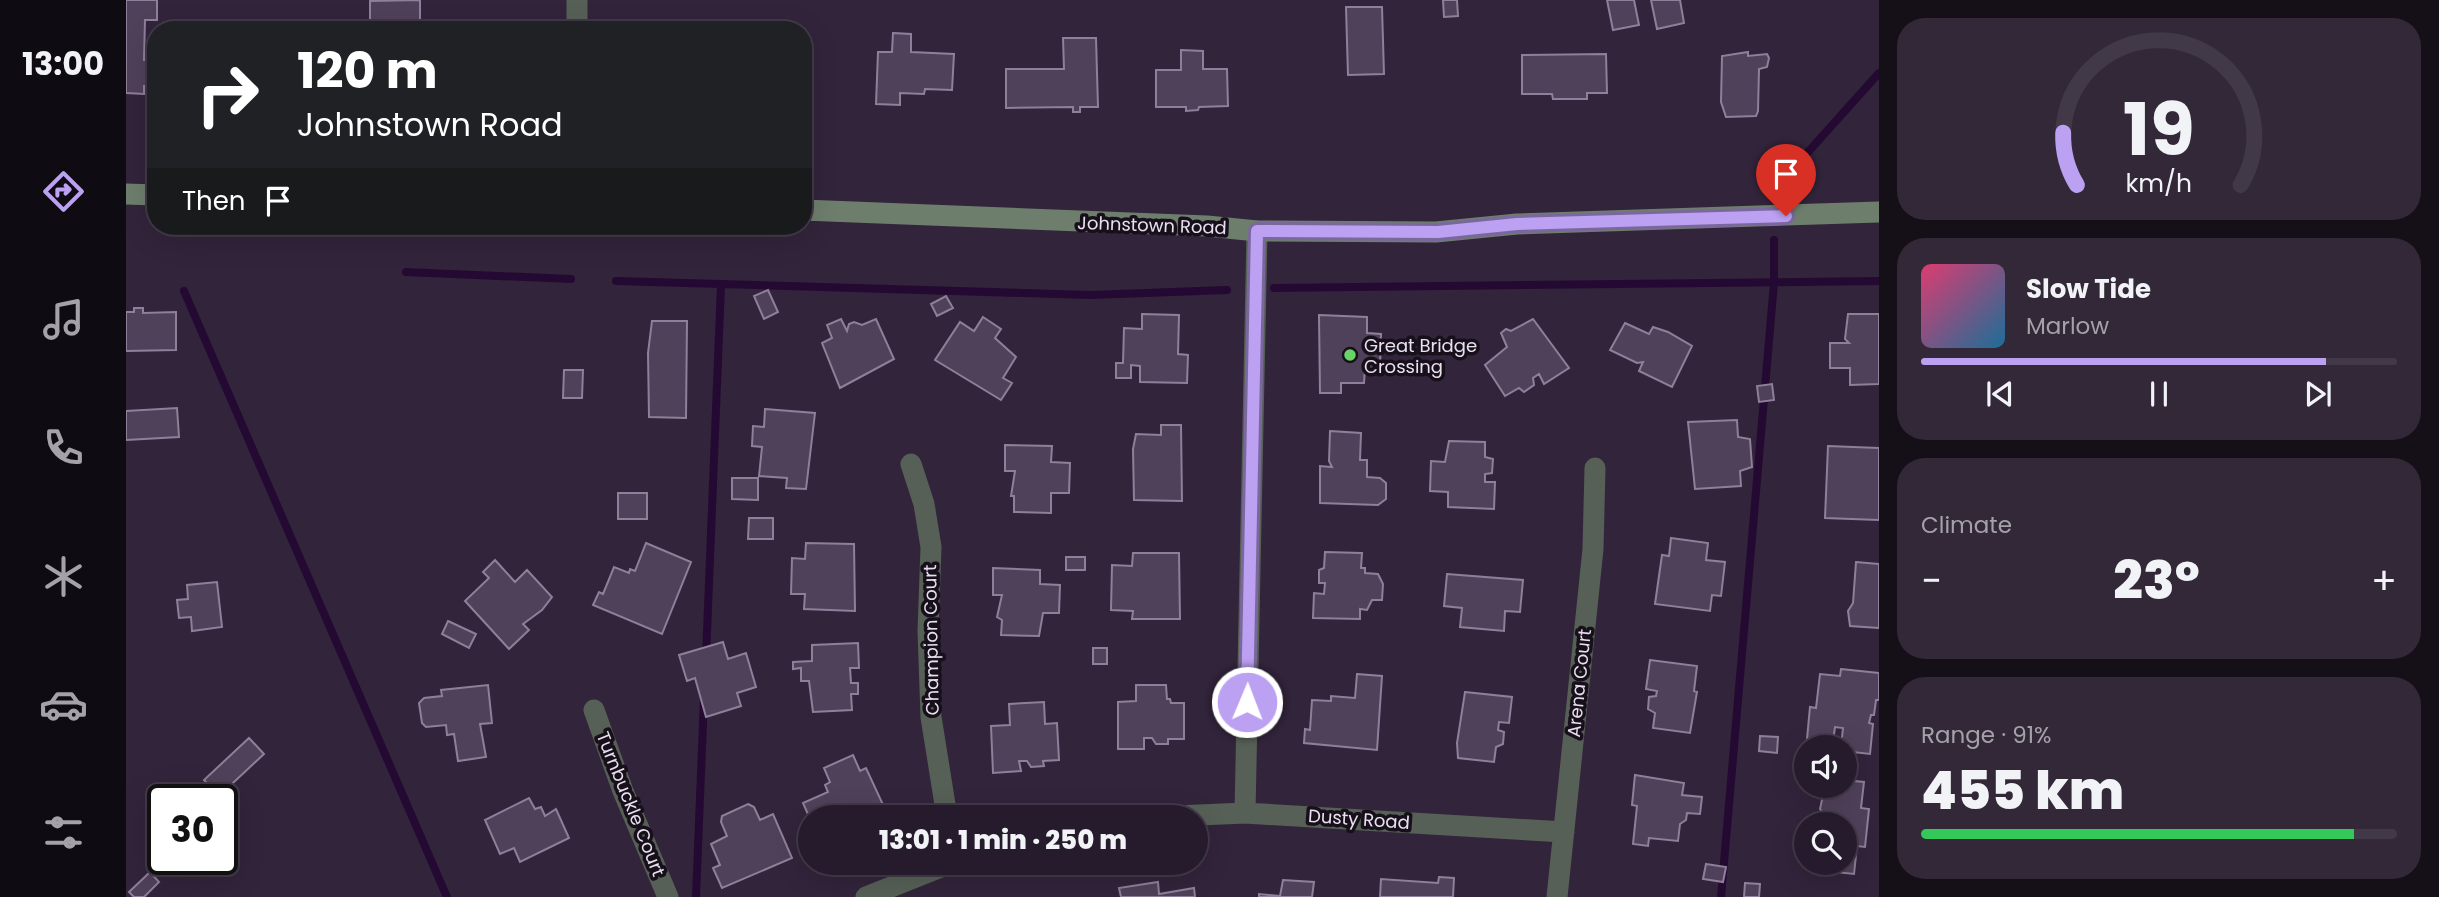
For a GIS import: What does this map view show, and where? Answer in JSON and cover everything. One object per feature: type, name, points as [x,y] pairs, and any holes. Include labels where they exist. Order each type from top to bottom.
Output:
[{"type":"main road","points":[[126,194],[147,195]]},
{"type":"main road","name":"Johnstown Road","points":[[812,211],[1207,226],[1257,231],[1438,232],[1517,224],[1879,212]]},
{"type":"street","points":[[577,0],[577,21]]},
{"type":"street","points":[[1245,813],[1257,231]]},
{"type":"street","name":"Champion Court","points":[[911,464],[924,505],[931,547],[928,631],[931,717],[945,805]]},
{"type":"street","name":"Arena Court","points":[[1557,897],[1593,549],[1595,468]]},
{"type":"street","name":"Turnbuckle Court","points":[[594,710],[623,791],[668,897]]},
{"type":"street","name":"Dusty Road","points":[[1208,815],[1245,813],[1564,832]]},
{"type":"street","points":[[866,897],[921,875]]},
{"type":"building","points":[[126,0],[157,0],[157,20],[145,20],[144,60],[147,60],[147,86],[144,86],[144,94],[126,93]]},
{"type":"building","points":[[420,0],[420,21],[370,21],[370,1]]},
{"type":"building","points":[[1443,0],[1457,0],[1458,16],[1444,17]]},
{"type":"building","points":[[1607,0],[1634,0],[1639,25],[1613,30]]},
{"type":"building","points":[[1651,0],[1680,0],[1684,23],[1657,29]]},
{"type":"building","points":[[1346,7],[1382,7],[1384,74],[1348,75]]},
{"type":"building","points":[[893,33],[911,34],[911,52],[954,54],[952,90],[925,89],[924,94],[900,93],[900,105],[876,104],[878,52],[892,52]]},
{"type":"building","points":[[1063,38],[1096,38],[1098,107],[1080,107],[1080,112],[1073,112],[1073,107],[1006,108],[1006,69],[1064,69]]},
{"type":"building","points":[[1181,50],[1203,51],[1203,69],[1227,69],[1228,106],[1199,107],[1198,110],[1186,111],[1186,107],[1156,107],[1156,70],[1181,70]]},
{"type":"building","points":[[1748,52],[1748,56],[1767,54],[1769,58],[1767,67],[1759,69],[1758,111],[1756,116],[1726,117],[1721,102],[1722,56]]},
{"type":"building","points":[[1606,54],[1607,93],[1587,93],[1587,99],[1553,99],[1552,94],[1522,94],[1522,55]]},
{"type":"building","points":[[768,290],[778,312],[764,319],[754,296]]},
{"type":"building","points":[[946,296],[953,308],[937,316],[931,304]]},
{"type":"building","points":[[134,308],[143,308],[143,313],[176,312],[176,350],[126,351],[126,312],[134,312]]},
{"type":"building","points":[[1142,314],[1179,315],[1178,354],[1188,355],[1187,383],[1140,382],[1140,366],[1131,365],[1131,378],[1116,378],[1116,363],[1123,363],[1124,328],[1142,329]]},
{"type":"building","points":[[1848,314],[1879,314],[1879,384],[1850,385],[1850,368],[1830,368],[1830,343],[1849,343],[1845,339]]},
{"type":"building","name":"Great Bridge Crossing","points":[[1319,315],[1367,317],[1367,333],[1381,334],[1380,369],[1365,369],[1364,383],[1341,383],[1341,393],[1320,393]]},
{"type":"building","points":[[983,317],[1001,329],[995,338],[1016,357],[1003,378],[1012,383],[1001,400],[935,360],[960,322],[974,331]]},
{"type":"building","points":[[841,319],[847,331],[849,324],[854,322],[862,325],[876,319],[894,359],[840,388],[822,343],[832,338],[827,325]]},
{"type":"building","points":[[1533,319],[1569,368],[1544,384],[1539,374],[1533,378],[1534,385],[1524,392],[1519,388],[1505,396],[1485,365],[1507,347],[1501,333],[1506,329],[1511,331]]},
{"type":"building","points":[[652,321],[687,321],[686,418],[649,417],[648,353]]},
{"type":"building","points":[[1625,323],[1649,334],[1653,327],[1668,332],[1692,346],[1672,387],[1639,371],[1643,362],[1637,363],[1610,350]]},
{"type":"building","points":[[564,370],[583,370],[582,398],[563,398]]},
{"type":"building","points":[[1772,384],[1774,400],[1759,402],[1757,386]]},
{"type":"building","points":[[177,408],[179,437],[126,440],[126,411]]},
{"type":"building","points":[[765,409],[815,413],[806,489],[786,488],[787,478],[759,476],[762,447],[752,446],[753,426],[764,427]]},
{"type":"building","points":[[1737,420],[1738,437],[1750,439],[1752,467],[1740,471],[1741,486],[1695,489],[1688,422]]},
{"type":"building","points":[[1161,425],[1181,425],[1182,501],[1134,500],[1133,449],[1136,434],[1161,435]]},
{"type":"building","points":[[1330,431],[1361,433],[1360,460],[1367,460],[1367,477],[1380,478],[1386,483],[1386,499],[1378,505],[1320,503],[1320,466],[1332,467],[1329,461]]},
{"type":"building","points":[[1449,441],[1485,442],[1485,457],[1493,459],[1492,473],[1485,474],[1485,482],[1495,482],[1494,509],[1448,507],[1448,492],[1430,491],[1431,461],[1445,462]]},
{"type":"building","points":[[1005,445],[1052,446],[1051,462],[1070,463],[1069,493],[1051,493],[1051,513],[1014,512],[1014,496],[1011,496],[1015,471],[1005,471]]},
{"type":"building","points":[[1828,446],[1879,448],[1879,520],[1825,518]]},
{"type":"building","points":[[732,478],[758,478],[758,500],[732,499]]},
{"type":"building","points":[[618,493],[647,493],[647,519],[618,519]]},
{"type":"building","points":[[749,518],[773,518],[773,539],[748,539]]},
{"type":"building","points":[[1671,538],[1708,543],[1706,560],[1725,562],[1721,596],[1712,595],[1710,611],[1655,604],[1662,555],[1669,556]]},
{"type":"building","points":[[646,543],[691,562],[662,634],[593,605],[599,592],[603,594],[614,567],[629,573],[630,569],[635,571]]},
{"type":"building","points":[[806,543],[854,544],[855,611],[804,609],[805,594],[791,594],[792,558],[805,559]]},
{"type":"building","points":[[1325,552],[1362,553],[1361,568],[1365,568],[1365,573],[1378,574],[1383,584],[1382,600],[1372,600],[1367,610],[1360,609],[1360,619],[1313,618],[1314,593],[1324,594],[1325,583],[1319,583],[1319,570],[1324,568]]},
{"type":"building","points":[[1133,553],[1179,553],[1180,619],[1132,619],[1133,611],[1111,610],[1112,565],[1132,566]]},
{"type":"building","points":[[1066,557],[1085,557],[1085,570],[1066,570]]},
{"type":"building","points":[[495,560],[515,582],[527,570],[552,597],[542,610],[523,624],[529,630],[509,649],[465,601],[489,578],[483,572]]},
{"type":"building","points":[[1856,562],[1879,564],[1879,628],[1850,626],[1848,611],[1853,603]]},
{"type":"building","points":[[993,568],[1040,570],[1040,584],[1060,585],[1059,613],[1043,613],[1039,636],[1001,635],[1002,620],[997,617],[1002,595],[993,595]]},
{"type":"building","points":[[1447,574],[1523,580],[1520,612],[1505,611],[1504,631],[1460,627],[1462,608],[1444,606]]},
{"type":"building","points":[[217,582],[222,627],[192,631],[191,617],[179,618],[177,600],[188,599],[187,585]]},
{"type":"building","points":[[448,621],[476,634],[469,648],[442,634]]},
{"type":"building","points":[[723,642],[728,659],[746,653],[756,687],[737,693],[741,706],[706,717],[695,678],[687,681],[679,655]]},
{"type":"building","points":[[858,643],[859,668],[850,668],[851,683],[858,683],[858,694],[851,694],[852,710],[813,712],[809,681],[801,681],[801,668],[793,669],[793,662],[812,661],[812,645]]},
{"type":"building","points":[[1093,648],[1107,648],[1107,664],[1093,664]]},
{"type":"building","points":[[1650,660],[1697,666],[1694,691],[1697,692],[1690,733],[1653,728],[1655,713],[1648,709],[1649,697],[1656,696],[1657,691],[1646,689]]},
{"type":"building","points":[[1841,669],[1879,673],[1879,700],[1876,700],[1874,715],[1871,715],[1869,723],[1873,724],[1870,754],[1857,752],[1857,735],[1842,735],[1843,728],[1835,727],[1834,735],[1807,735],[1810,707],[1816,708],[1820,674],[1840,676]]},
{"type":"building","points":[[1357,674],[1382,676],[1377,750],[1304,743],[1305,729],[1310,730],[1312,700],[1331,701],[1331,696],[1355,698]]},
{"type":"building","points":[[488,685],[492,723],[480,724],[486,757],[458,761],[454,734],[447,735],[446,725],[426,727],[422,723],[419,703],[424,698],[442,696],[441,690]]},
{"type":"building","points":[[1136,685],[1166,685],[1167,699],[1170,699],[1171,703],[1184,703],[1184,739],[1168,739],[1168,744],[1156,744],[1152,738],[1144,738],[1144,749],[1118,749],[1118,702],[1136,701]]},
{"type":"building","points":[[1465,692],[1512,697],[1509,723],[1499,722],[1498,730],[1504,732],[1503,744],[1496,747],[1494,762],[1458,758],[1457,743]]},
{"type":"building","points":[[1044,702],[1045,724],[1057,723],[1059,760],[1043,761],[1044,766],[1031,767],[1027,761],[1019,761],[1021,771],[993,773],[991,726],[1010,725],[1009,704]]},
{"type":"building","points":[[1760,736],[1778,737],[1777,753],[1759,751]]},
{"type":"building","points":[[249,738],[264,754],[232,784],[208,784],[204,780]]},
{"type":"building","points":[[853,755],[860,771],[866,768],[883,805],[804,805],[803,803],[828,792],[825,785],[830,782],[824,768]]},
{"type":"building","points":[[1635,775],[1684,783],[1682,795],[1702,797],[1700,814],[1687,813],[1686,820],[1680,824],[1678,841],[1649,838],[1648,846],[1633,844],[1637,806],[1632,805]]},
{"type":"building","points":[[1857,781],[1864,782],[1861,808],[1869,809],[1865,847],[1857,846],[1857,812],[1822,812],[1820,809],[1822,798],[1857,798]]},
{"type":"building","points":[[529,798],[535,809],[541,807],[545,816],[556,809],[569,838],[520,862],[514,848],[500,854],[485,820]]},
{"type":"building","points":[[748,804],[754,807],[760,820],[773,814],[792,858],[722,888],[713,868],[720,865],[711,844],[727,836],[721,822],[722,816]]},
{"type":"building","points":[[1706,864],[1726,867],[1723,882],[1703,879]]},
{"type":"building","points":[[147,875],[153,875],[159,882],[144,897],[134,897],[129,892]]},
{"type":"building","points":[[1439,877],[1454,878],[1453,897],[1380,897],[1381,879],[1438,883]]},
{"type":"building","points":[[1283,880],[1314,882],[1312,897],[1259,897],[1259,894],[1280,896]]},
{"type":"building","points":[[1158,882],[1159,894],[1194,888],[1195,897],[1121,897],[1119,888]]},
{"type":"building","points":[[1745,883],[1760,884],[1759,897],[1744,897]]},
{"type":"waterway","points":[[1773,191],[1879,73]]},
{"type":"waterway","points":[[1721,897],[1774,283],[1774,240]]},
{"type":"waterway","points":[[406,272],[571,279]]},
{"type":"waterway","points":[[616,281],[1090,295],[1227,290]]},
{"type":"waterway","points":[[1274,288],[1879,281]]},
{"type":"waterway","points":[[706,657],[721,285]]},
{"type":"waterway","points":[[184,291],[447,897]]},
{"type":"waterway","points":[[696,897],[704,698]]},
{"type":"place","name":"Great Bridge Crossing","points":[[1350,355]]},
{"type":"route","points":[[1247,702],[1257,231],[1438,232],[1517,224],[1786,216]]}]
